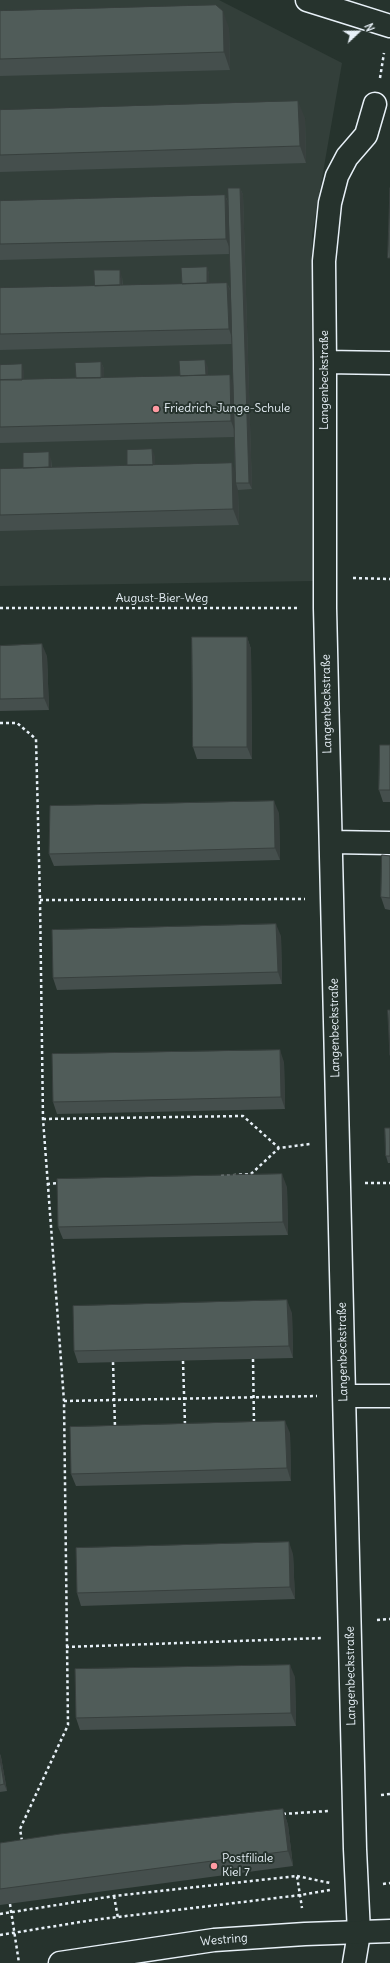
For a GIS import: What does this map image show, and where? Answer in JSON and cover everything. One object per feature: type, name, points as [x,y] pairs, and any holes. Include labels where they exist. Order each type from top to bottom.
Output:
[{"type":"street","points":[[307,0],[389,25]]},
{"type":"street","name":"Langenbeckstraße","points":[[354,1963],[359,1933],[354,1810],[324,578],[326,362],[324,261],[330,203],[337,176],[347,157],[366,135],[375,104]]},
{"type":"street","points":[[326,362],[390,363]]},
{"type":"street","points":[[331,842],[390,843]]},
{"type":"street","points":[[344,1396],[390,1396]]},
{"type":"street","name":"Westring","points":[[60,1963],[214,1940],[305,1934],[390,1931]]},
{"type":"path","points":[[375,104],[379,90],[389,25]]},
{"type":"path","points":[[324,578],[390,579]]},
{"type":"path","name":"August-Bier-Weg","points":[[0,608],[325,608]]},
{"type":"path","points":[[0,723],[17,723],[36,739],[43,1119],[64,1401],[68,1725],[20,1829],[23,1848]]},
{"type":"path","points":[[40,900],[332,899]]},
{"type":"path","points":[[43,1119],[243,1116],[280,1148]]},
{"type":"path","points":[[219,1176],[250,1174],[280,1148],[338,1141]]},
{"type":"path","points":[[47,1184],[63,1183]]},
{"type":"path","points":[[253,1359],[254,1427]]},
{"type":"path","points":[[183,1361],[185,1428]]},
{"type":"path","points":[[113,1362],[115,1430]]},
{"type":"path","points":[[64,1401],[315,1396]]},
{"type":"path","points":[[66,1647],[325,1638]]},
{"type":"path","points":[[277,1815],[354,1810]]},
{"type":"path","points":[[297,1876],[301,1895]]},
{"type":"path","points":[[0,1914],[114,1896],[297,1876],[332,1884]]},
{"type":"path","points":[[0,1935],[331,1890]]},
{"type":"path","points":[[114,1896],[118,1918]]},
{"type":"path","points":[[10,1904],[19,1963]]},
{"type":"shaded area","name":"Friedrich-Junge-Schule","points":[[0,0],[219,0],[342,63],[312,236],[314,581],[0,586]]},
{"type":"building","points":[[216,5],[223,11],[224,52],[0,59],[0,11]]},
{"type":"building","points":[[298,101],[300,146],[0,155],[0,110]]},
{"type":"building","points":[[228,188],[240,188],[249,483],[236,483]]},
{"type":"building","points":[[390,188],[390,258],[388,258]]},
{"type":"building","points":[[225,195],[226,239],[0,244],[0,201]]},
{"type":"building","points":[[207,267],[207,283],[182,284],[181,268]]},
{"type":"building","points":[[94,270],[120,270],[120,285],[95,286]]},
{"type":"building","points":[[227,283],[229,329],[0,334],[0,288]]},
{"type":"building","points":[[205,360],[206,375],[180,376],[179,361]]},
{"type":"building","points":[[101,362],[101,378],[76,378],[75,363]]},
{"type":"building","points":[[22,364],[22,380],[0,380],[0,365]]},
{"type":"building","points":[[230,375],[231,421],[0,427],[0,380]]},
{"type":"building","points":[[152,449],[153,465],[127,465],[127,450]]},
{"type":"building","points":[[49,452],[49,467],[23,468],[23,453]]},
{"type":"building","points":[[232,463],[233,509],[0,515],[0,469]]},
{"type":"building","points":[[192,637],[247,637],[247,747],[193,747]]},
{"type":"building","points":[[42,644],[44,698],[0,699],[0,646]]},
{"type":"building","points":[[380,745],[390,745],[390,790],[379,790]]},
{"type":"building","points":[[274,801],[275,848],[49,854],[50,806]]},
{"type":"building","points":[[382,855],[390,856],[390,898],[381,897]]},
{"type":"building","points":[[276,924],[278,972],[53,978],[52,930]]},
{"type":"building","points":[[388,1010],[390,1010],[390,1055]]},
{"type":"building","points":[[280,1050],[281,1097],[53,1102],[52,1054]]},
{"type":"building","points":[[385,1128],[390,1128],[390,1156],[386,1156]]},
{"type":"building","points":[[282,1174],[283,1222],[58,1227],[57,1179]]},
{"type":"building","points":[[287,1300],[289,1346],[74,1351],[73,1306]]},
{"type":"building","points":[[285,1421],[287,1468],[71,1474],[70,1427]]},
{"type":"building","points":[[289,1542],[290,1587],[77,1593],[76,1548]]},
{"type":"building","points":[[290,1665],[291,1713],[76,1718],[75,1669]]},
{"type":"building","points":[[0,1759],[4,1784],[0,1785]]},
{"type":"building","points":[[283,1809],[288,1851],[0,1889],[0,1843],[60,1834]]},
{"type":"place","name":"Friedrich-Junge-Schule","points":[[156,409]]},
{"type":"place","name":"Postfiliale Kiel 7","points":[[214,1866]]}]
